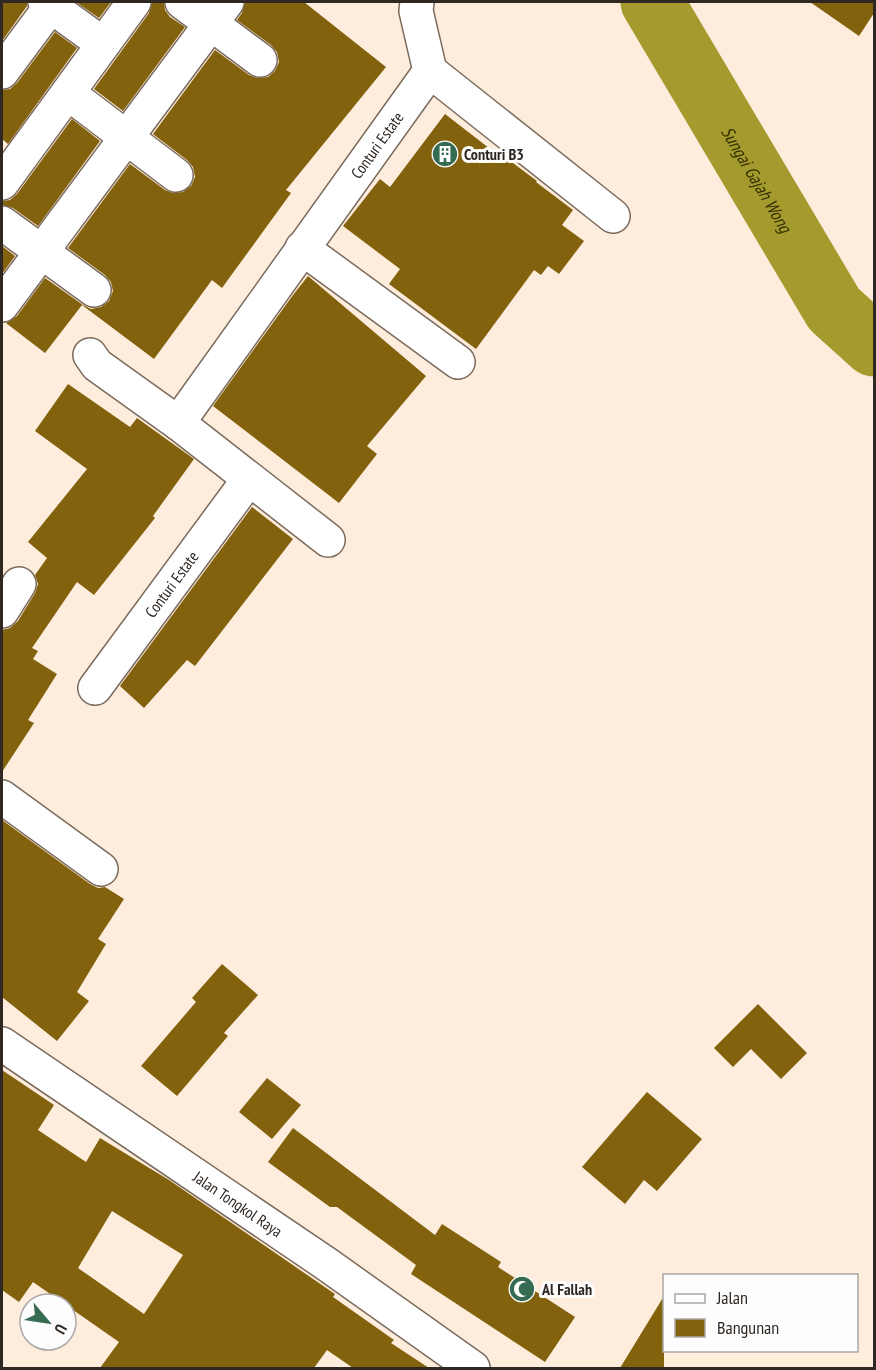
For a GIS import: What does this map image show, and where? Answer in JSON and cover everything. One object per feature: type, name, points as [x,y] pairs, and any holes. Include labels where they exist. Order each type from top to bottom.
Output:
[{"type":"street","points":[[7,164],[68,93],[134,2]]},
{"type":"street","points":[[182,2],[220,12],[260,60]]},
{"type":"street","points":[[417,2],[416,11],[430,70],[614,216]]},
{"type":"street","points":[[2,72],[48,4],[103,44]]},
{"type":"street","points":[[2,305],[220,12]]},
{"type":"street","name":"Conturi Estate","points":[[178,423],[430,70]]},
{"type":"street","points":[[68,93],[176,175]]},
{"type":"street","points":[[2,223],[94,290]]},
{"type":"street","points":[[302,248],[458,362]]},
{"type":"street","points":[[90,355],[98,365],[178,423],[328,540]]},
{"type":"street","name":"Conturi Estate","points":[[95,688],[249,479]]},
{"type":"street","points":[[2,797],[101,869]]},
{"type":"street","name":"Jalan Tongkol Raya","points":[[2,1044],[328,1265],[473,1368]]},
{"type":"building","points":[[2,2],[27,2],[27,6],[2,41]]},
{"type":"building","points":[[76,2],[111,2],[99,18]]},
{"type":"building","points":[[152,2],[164,2],[165,10],[170,17],[185,27],[123,111],[94,89],[149,13]]},
{"type":"building","points":[[245,2],[304,2],[386,67],[286,190],[291,193],[222,288],[212,280],[154,359],[82,305],[45,353],[6,323],[17,316],[45,278],[91,309],[101,307],[109,301],[113,291],[111,282],[68,248],[130,164],[165,190],[173,193],[183,192],[191,186],[195,177],[193,167],[153,134],[215,50],[249,75],[257,78],[268,77],[275,71],[279,62],[277,52],[237,20]]},
{"type":"building","points":[[810,2],[874,2],[874,13],[859,36]]},
{"type":"building","points":[[55,32],[77,48],[8,144],[2,139],[2,90],[10,89],[17,83]]},
{"type":"building","points":[[445,114],[573,210],[562,225],[584,241],[559,274],[548,266],[541,275],[534,270],[476,349],[389,284],[400,269],[343,226],[380,179],[390,187]]},
{"type":"building","points":[[72,119],[100,141],[38,226],[13,208],[2,205],[2,201],[10,200],[17,194]]},
{"type":"building","points":[[2,246],[15,256],[2,274]]},
{"type":"building","points":[[308,276],[426,376],[367,446],[377,454],[339,503],[213,406]]},
{"type":"building","points":[[68,384],[130,427],[137,418],[194,459],[153,516],[155,518],[94,595],[77,582],[32,648],[38,651],[33,659],[57,674],[28,720],[34,723],[2,772],[2,630],[10,628],[18,621],[35,593],[38,584],[35,575],[47,558],[28,542],[87,469],[35,431]]},
{"type":"building","points":[[252,507],[293,539],[195,666],[187,660],[144,708],[120,686]]},
{"type":"building","points":[[2,820],[90,884],[98,888],[105,887],[124,899],[98,939],[106,944],[77,992],[89,1001],[57,1041],[2,997]]},
{"type":"building","points":[[222,964],[258,995],[224,1033],[228,1036],[177,1096],[141,1066],[196,1002],[192,998]]},
{"type":"building","points":[[758,1004],[807,1053],[781,1079],[751,1049],[733,1067],[714,1048]]},
{"type":"building","points":[[2,1070],[54,1105],[38,1130],[86,1162],[100,1138],[169,1180],[335,1294],[333,1297],[394,1340],[391,1343],[429,1368],[353,1368],[327,1350],[314,1368],[100,1368],[119,1342],[78,1313],[78,1292],[47,1292],[33,1282],[26,1292],[18,1292],[18,1301],[2,1290]],"holes":[[[112,1211],[183,1255],[144,1314],[78,1268]]]},
{"type":"building","points":[[267,1078],[301,1105],[272,1139],[239,1112]]},
{"type":"building","points":[[647,1092],[702,1139],[657,1191],[644,1180],[625,1204],[582,1167]]},
{"type":"building","points":[[293,1128],[435,1235],[442,1224],[501,1262],[498,1267],[575,1317],[545,1362],[411,1274],[416,1265],[337,1207],[330,1207],[268,1162]]},
{"type":"building","points":[[663,1298],[664,1368],[620,1368]]},
{"type":"waterway","name":"Sungai Gajah Wong","points":[[652,2],[834,309],[874,345]]},
{"type":"place","name":"Conturi B3","points":[[445,154]]},
{"type":"place","name":"Al Fallah","points":[[522,1289]]}]
